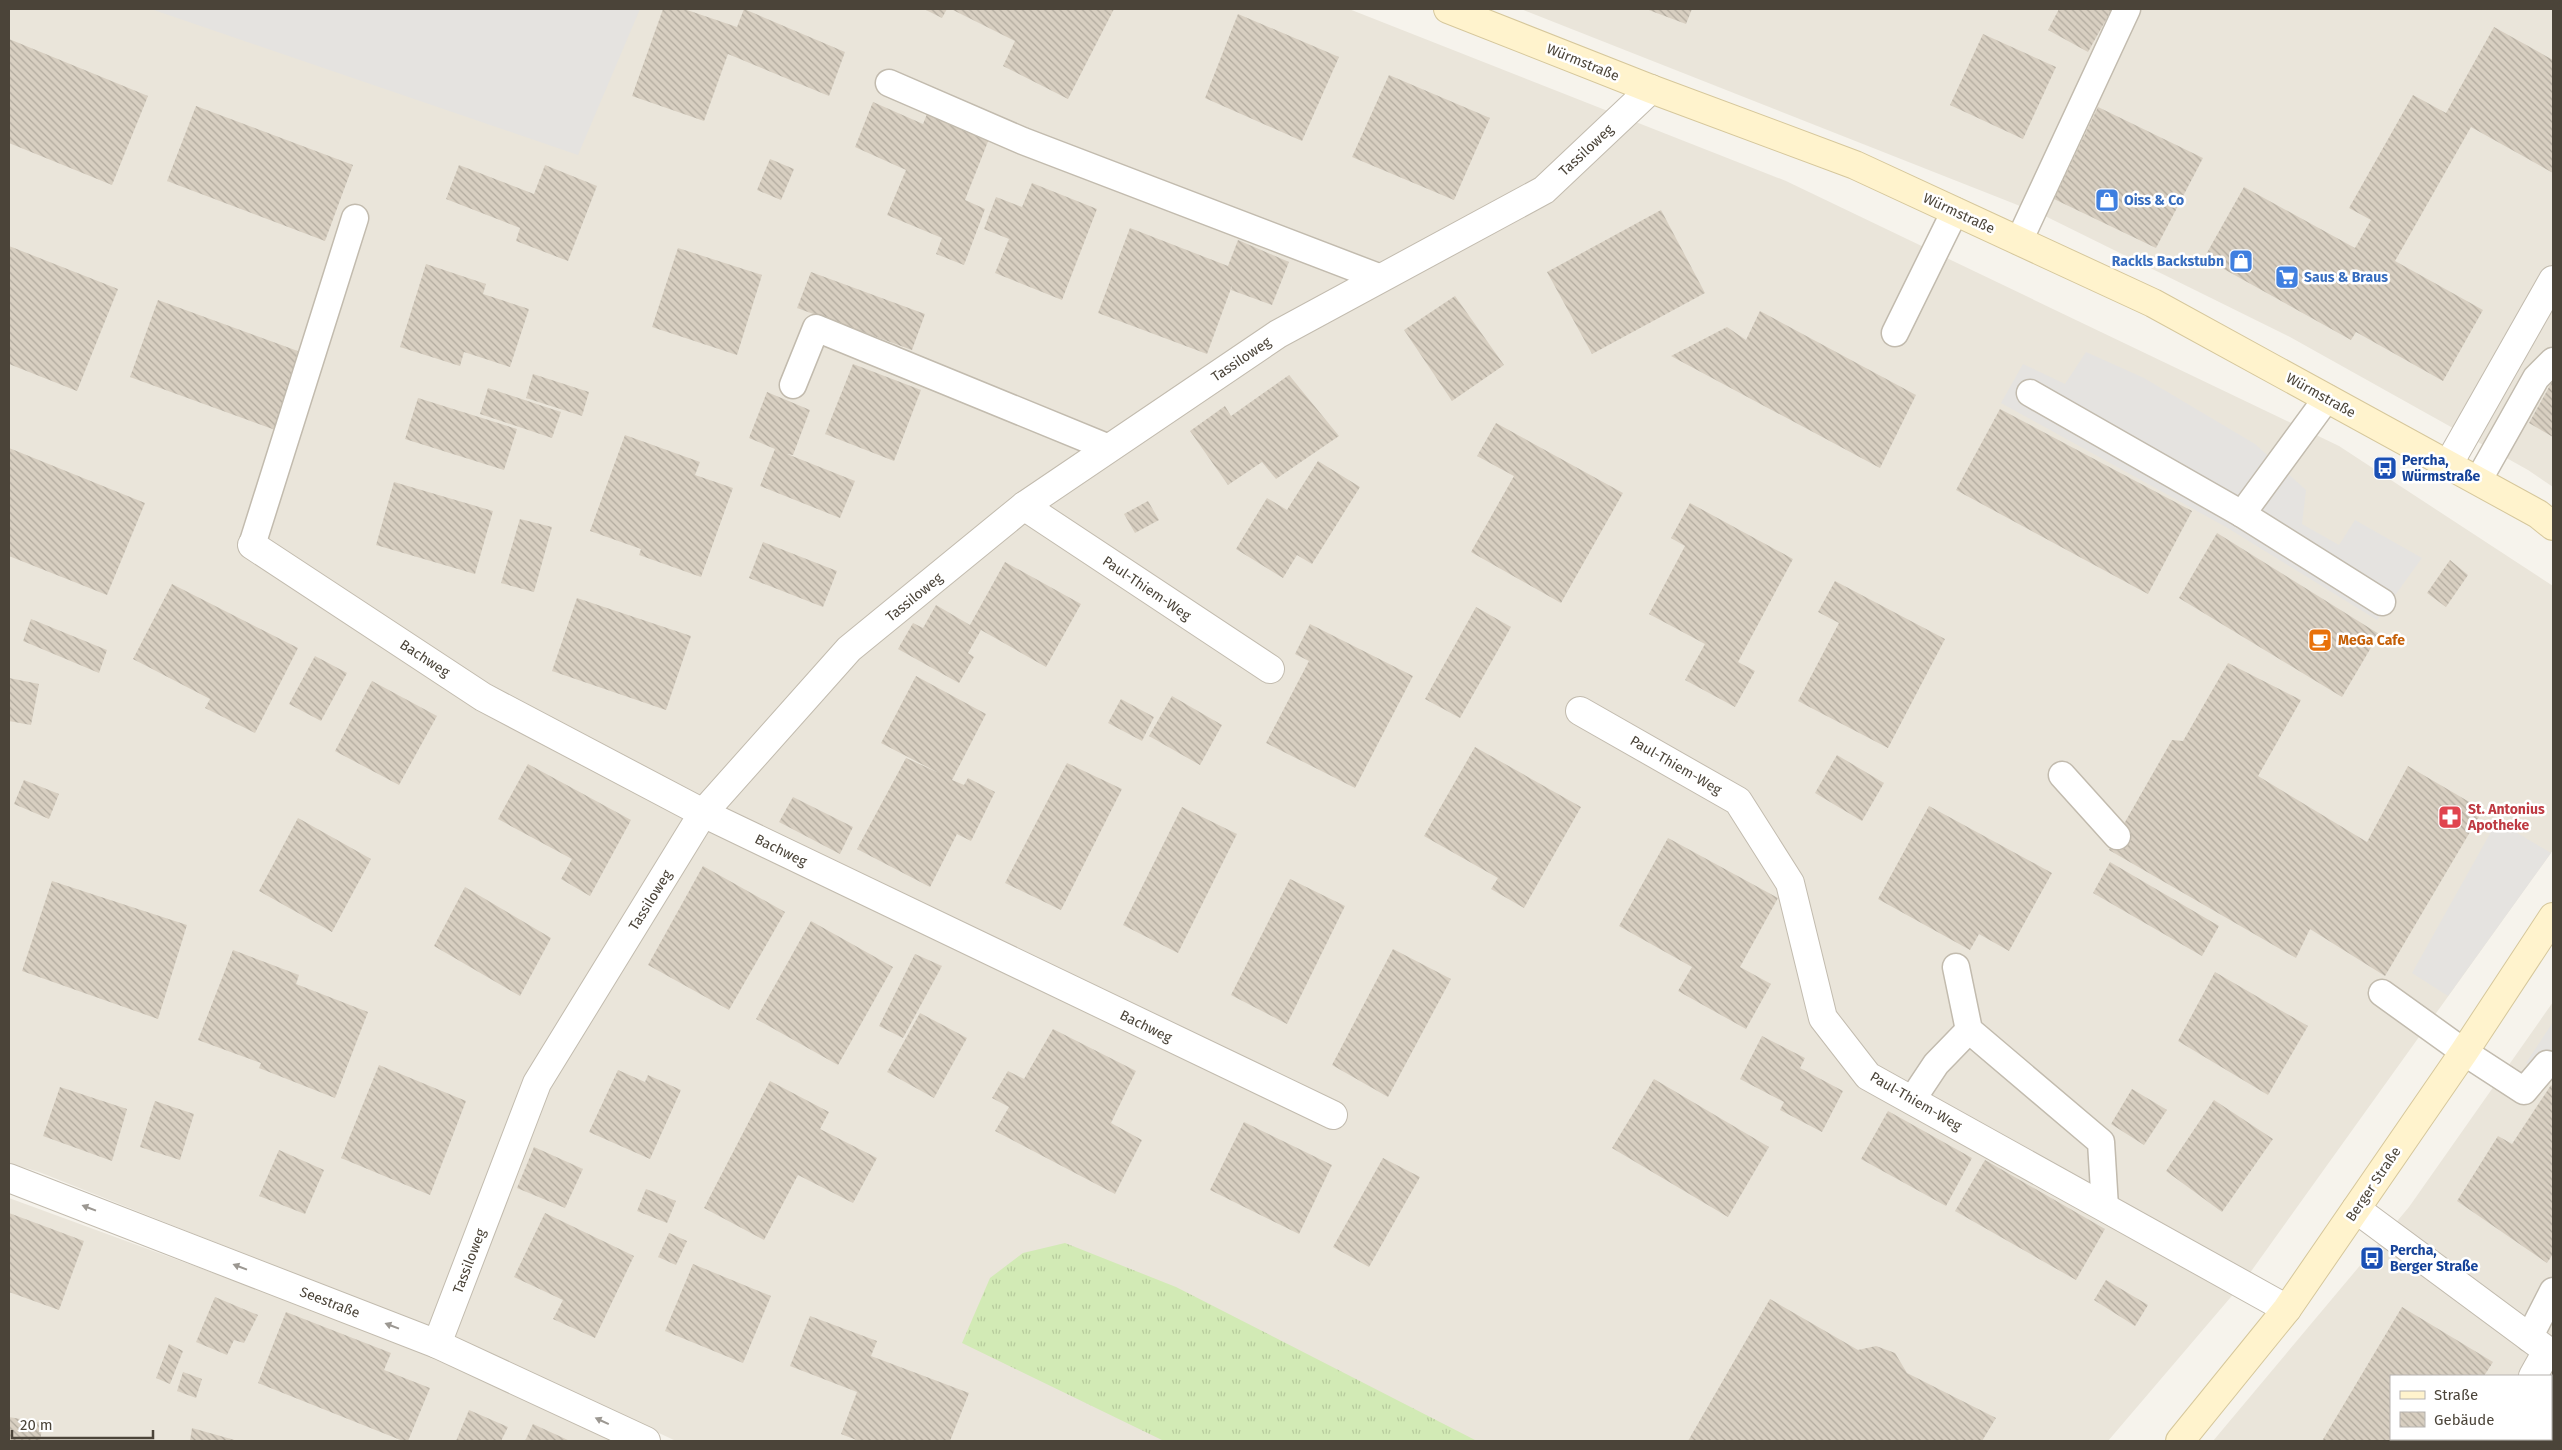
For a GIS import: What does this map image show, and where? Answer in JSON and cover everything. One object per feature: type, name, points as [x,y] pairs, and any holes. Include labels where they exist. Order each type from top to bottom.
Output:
[{"type":"main road","name":"Würmstraße","points":[[1448,9],[1651,89],[1855,165],[2154,302],[2538,514],[2553,526]]},
{"type":"main road","name":"Berger Straße","points":[[2180,1441],[2287,1309],[2464,1052],[2553,917]]},
{"type":"street","name":"Tassiloweg","points":[[437,1344],[537,1083],[703,813],[850,650],[1024,506],[1278,334],[1544,190],[1651,89]]},
{"type":"street","points":[[2448,465],[2553,280]]},
{"type":"street","name":"Paul-Thiem-Weg","points":[[1024,506],[1270,670]]},
{"type":"street","name":"Bachweg","points":[[252,544],[484,696],[703,813],[1333,1115]]},
{"type":"street","name":"Paul-Thiem-Weg","points":[[1580,710],[1738,801],[1790,883],[1823,1018],[1868,1076],[2287,1309]]},
{"type":"street","name":"Seestraße","points":[[9,1178],[437,1344],[646,1441]]},
{"type":"street","points":[[2356,1209],[2543,1348],[2533,1375]]},
{"type":"lane","points":[[2019,241],[2127,9]]},
{"type":"lane","points":[[889,83],[1023,141],[1380,278]]},
{"type":"lane","points":[[1895,333],[1955,211]]},
{"type":"lane","points":[[252,544],[355,218]]},
{"type":"lane","points":[[793,385],[816,328],[1109,448]]},
{"type":"lane","points":[[2478,481],[2536,378],[2553,361]]},
{"type":"lane","points":[[2030,393],[2242,514],[2382,602]]},
{"type":"lane","points":[[2242,514],[2327,398]]},
{"type":"lane","points":[[2062,775],[2117,836]]},
{"type":"lane","points":[[1956,967],[1969,1030],[2101,1142],[2105,1208]]},
{"type":"lane","points":[[2382,993],[2464,1052],[2524,1091],[2547,1064]]},
{"type":"lane","points":[[1912,1100],[1936,1064],[1969,1030]]},
{"type":"lane","points":[[2543,1348],[2553,1291]]},
{"type":"shaded area","points":[[9,9],[1349,9],[1786,181],[2339,446],[2553,586],[2553,850],[2242,1284],[2108,1441],[676,1441],[455,1338],[39,1172],[9,1163]]},
{"type":"shaded area","points":[[151,9],[640,9],[578,155]]},
{"type":"shaded area","points":[[1521,9],[2553,9],[2553,487],[2528,470],[2290,337],[2043,215]]},
{"type":"shaded area","points":[[2086,352],[2144,378],[2255,444],[2306,490],[2302,524],[2339,545],[2355,520],[2422,558],[2377,620],[2226,527],[2001,403],[2023,364],[2065,384]]},
{"type":"shaded area","points":[[2497,821],[2551,853],[2448,996],[2412,973]]},
{"type":"shaded area","points":[[2553,1002],[2553,1441],[2213,1441],[2409,1207]]},
{"type":"shaded area","points":[[2553,1022],[2553,1081],[2526,1063]]},
{"type":"shaded area","points":[[9,1198],[434,1354],[621,1441],[9,1441]]},
{"type":"green space","points":[[1065,1243],[1176,1287],[1477,1441],[1164,1441],[962,1343],[990,1278],[1023,1253]]},
{"type":"building","points":[[663,9],[684,9],[737,27],[744,9],[845,52],[829,96],[728,54],[704,121],[632,96]]},
{"type":"building","points":[[924,9],[947,9],[942,18]]},
{"type":"building","points":[[951,9],[1114,9],[1068,99],[1003,66],[1015,41]]},
{"type":"building","points":[[1646,9],[1692,9],[1686,24]]},
{"type":"building","points":[[2059,9],[2112,9],[2088,52],[2048,30]]},
{"type":"building","points":[[1238,14],[1339,57],[1302,141],[1205,98]]},
{"type":"building","points":[[2494,27],[2553,60],[2553,173],[2471,127],[2395,261],[2483,310],[2443,381],[2356,332],[2351,340],[2204,258],[2244,187],[2355,248],[2371,220],[2349,208],[2413,95],[2446,113]]},
{"type":"building","points":[[1983,34],[2056,67],[2023,139],[1950,105]]},
{"type":"building","points":[[9,39],[148,96],[112,185],[9,143]]},
{"type":"building","points":[[1389,75],[1490,118],[1454,200],[1352,157]]},
{"type":"building","points":[[873,102],[923,124],[927,114],[989,139],[965,200],[985,209],[964,265],[936,254],[942,238],[887,215],[906,170],[855,147]]},
{"type":"building","points":[[196,106],[353,165],[325,241],[167,181]]},
{"type":"building","points":[[2098,107],[2203,158],[2156,248],[2054,199]]},
{"type":"building","points":[[770,159],[794,169],[781,200],[757,190]]},
{"type":"building","points":[[459,165],[534,194],[545,165],[597,186],[568,261],[516,241],[520,228],[446,199]]},
{"type":"building","points":[[1032,183],[1097,209],[1062,300],[995,273],[1009,239],[984,229],[996,197],[1022,207]]},
{"type":"building","points":[[1661,210],[1705,293],[1592,354],[1547,272]]},
{"type":"building","points":[[1130,228],[1228,266],[1238,240],[1289,262],[1272,305],[1231,290],[1233,283],[1207,354],[1098,313]]},
{"type":"building","points":[[9,246],[118,289],[77,391],[9,364]]},
{"type":"building","points":[[678,248],[762,275],[737,355],[652,327]]},
{"type":"building","points":[[426,264],[486,284],[483,294],[529,309],[510,367],[464,352],[460,366],[400,347]]},
{"type":"building","points":[[811,272],[925,314],[912,350],[797,308]]},
{"type":"building","points":[[1455,296],[1504,365],[1452,401],[1404,330]]},
{"type":"building","points":[[158,300],[306,354],[278,431],[130,377]]},
{"type":"building","points":[[1760,311],[1916,395],[1880,468],[1671,356],[1727,327],[1746,340]]},
{"type":"building","points":[[853,364],[921,390],[894,461],[825,434]]},
{"type":"building","points":[[533,374],[589,392],[582,416],[526,398]]},
{"type":"building","points":[[1289,375],[1339,436],[1276,479],[1262,462],[1228,485],[1190,431],[1225,406],[1231,416]]},
{"type":"building","points":[[2553,380],[2553,437],[2529,423]]},
{"type":"building","points":[[488,388],[561,412],[552,438],[480,414]]},
{"type":"building","points":[[767,392],[810,410],[793,455],[787,454],[855,481],[840,518],[760,486],[775,449],[749,438]]},
{"type":"building","points":[[418,398],[517,429],[504,470],[405,439]]},
{"type":"building","points":[[2000,409],[2192,511],[2148,594],[1956,490]]},
{"type":"building","points":[[1496,423],[1623,493],[1561,603],[1471,552],[1514,476],[1477,456]]},
{"type":"building","points":[[625,435],[700,462],[695,475],[733,488],[701,577],[639,555],[641,549],[590,531]]},
{"type":"building","points":[[9,448],[145,503],[107,595],[9,556]]},
{"type":"building","points":[[1318,461],[1360,487],[1312,564],[1297,555],[1283,578],[1236,549],[1267,498],[1287,510]]},
{"type":"building","points":[[394,482],[493,511],[475,574],[376,545]]},
{"type":"building","points":[[1148,501],[1159,520],[1135,533],[1124,514]]},
{"type":"building","points":[[1690,503],[1793,559],[1738,662],[1755,671],[1735,707],[1685,680],[1705,644],[1649,614],[1685,546],[1671,538]]},
{"type":"building","points":[[520,519],[552,527],[534,592],[501,583]]},
{"type":"building","points":[[2217,533],[2379,634],[2342,697],[2179,598]]},
{"type":"building","points":[[763,542],[837,571],[823,607],[749,578]]},
{"type":"building","points":[[2450,560],[2468,575],[2446,607],[2427,593]]},
{"type":"building","points":[[1005,562],[1081,604],[1046,667],[981,630],[968,653],[974,657],[959,683],[898,649],[913,623],[923,628],[936,605],[970,625]]},
{"type":"building","points":[[1835,581],[1945,639],[1888,748],[1798,701],[1839,623],[1818,612]]},
{"type":"building","points":[[172,584],[298,648],[255,733],[205,708],[210,699],[133,659]]},
{"type":"building","points":[[577,598],[691,636],[666,710],[552,671]]},
{"type":"building","points":[[1476,607],[1511,627],[1460,718],[1425,699]]},
{"type":"building","points":[[31,619],[107,650],[99,673],[23,641]]},
{"type":"building","points":[[1310,624],[1413,676],[1355,788],[1266,743],[1309,661],[1295,654]]},
{"type":"building","points":[[315,656],[347,673],[321,721],[289,704]]},
{"type":"building","points":[[2228,663],[2301,700],[2258,776],[2367,842],[2408,766],[2483,810],[2385,976],[2310,929],[2296,958],[2109,850],[2172,740],[2183,741]]},
{"type":"building","points":[[916,676],[986,714],[952,780],[964,785],[968,778],[995,792],[971,841],[957,834],[930,887],[857,849],[906,758],[939,773],[881,743]]},
{"type":"building","points":[[9,678],[39,684],[31,725],[9,721]]},
{"type":"building","points":[[372,681],[437,716],[399,785],[335,751]]},
{"type":"building","points":[[1172,696],[1222,725],[1200,765],[1149,736]]},
{"type":"building","points":[[1121,699],[1154,717],[1142,741],[1108,723]]},
{"type":"building","points":[[1475,747],[1581,807],[1524,908],[1491,889],[1498,878],[1424,836]]},
{"type":"building","points":[[1837,755],[1884,783],[1862,821],[1815,793]]},
{"type":"building","points":[[1067,763],[1122,789],[1061,910],[1005,883]]},
{"type":"building","points":[[528,764],[631,820],[590,896],[561,879],[572,859],[498,819]]},
{"type":"building","points":[[24,780],[59,794],[49,819],[14,804]]},
{"type":"building","points":[[793,797],[853,827],[840,854],[779,822]]},
{"type":"building","points":[[1929,806],[2052,873],[2009,951],[1979,934],[1970,950],[1878,899]]},
{"type":"building","points":[[1182,807],[1237,834],[1178,953],[1123,925]]},
{"type":"building","points":[[298,818],[371,859],[332,932],[259,891]]},
{"type":"building","points":[[1668,838],[1778,898],[1740,967],[1771,984],[1746,1029],[1678,991],[1692,967],[1619,926]]},
{"type":"building","points":[[2110,862],[2219,926],[2202,956],[2093,893]]},
{"type":"building","points":[[703,866],[785,912],[729,1010],[648,965]]},
{"type":"building","points":[[1290,879],[1345,906],[1287,1024],[1231,995]]},
{"type":"building","points":[[52,881],[187,925],[158,1019],[22,971]]},
{"type":"building","points":[[465,887],[551,938],[520,996],[434,946]]},
{"type":"building","points":[[811,921],[893,967],[838,1065],[756,1019]]},
{"type":"building","points":[[1393,949],[1451,979],[1388,1097],[1332,1065]]},
{"type":"building","points":[[233,950],[299,975],[296,984],[368,1012],[335,1098],[259,1068],[261,1063],[198,1040]]},
{"type":"building","points":[[915,954],[942,966],[903,1038],[879,1026]]},
{"type":"building","points":[[2215,972],[2308,1026],[2268,1095],[2178,1041]]},
{"type":"building","points":[[920,1013],[967,1038],[934,1098],[887,1072]]},
{"type":"building","points":[[1053,1029],[1136,1071],[1111,1123],[1142,1140],[1115,1194],[995,1131],[1009,1107],[992,1098],[1008,1071],[1024,1079]]},
{"type":"building","points":[[1762,1036],[1805,1058],[1800,1068],[1843,1091],[1822,1132],[1780,1110],[1784,1102],[1740,1079]]},
{"type":"building","points":[[379,1065],[466,1101],[430,1195],[341,1158]]},
{"type":"building","points":[[618,1070],[645,1082],[648,1075],[681,1090],[650,1159],[589,1132]]},
{"type":"building","points":[[1654,1079],[1769,1147],[1728,1217],[1612,1148]]},
{"type":"building","points":[[770,1081],[829,1112],[820,1129],[877,1158],[853,1203],[798,1175],[764,1240],[704,1208]]},
{"type":"building","points":[[2551,1085],[2553,1087],[2553,1254],[2547,1263],[2457,1201],[2498,1136],[2512,1144]]},
{"type":"building","points":[[60,1087],[127,1109],[112,1161],[43,1136]]},
{"type":"building","points":[[2132,1089],[2167,1110],[2144,1145],[2111,1124]]},
{"type":"building","points":[[2214,1100],[2273,1139],[2222,1212],[2166,1171]]},
{"type":"building","points":[[155,1101],[194,1114],[180,1160],[140,1147]]},
{"type":"building","points":[[1888,1111],[1972,1158],[1946,1206],[1861,1159]]},
{"type":"building","points":[[1244,1122],[1332,1165],[1299,1234],[1210,1190]]},
{"type":"building","points":[[534,1147],[583,1169],[565,1208],[517,1188]]},
{"type":"building","points":[[279,1150],[324,1170],[305,1214],[259,1196]]},
{"type":"building","points":[[1383,1158],[1420,1177],[1369,1267],[1333,1247]]},
{"type":"building","points":[[1985,1160],[2105,1229],[2076,1280],[1955,1211]]},
{"type":"building","points":[[646,1189],[676,1201],[667,1223],[637,1211]]},
{"type":"building","points":[[9,1213],[84,1241],[59,1310],[9,1292]]},
{"type":"building","points":[[545,1213],[634,1256],[595,1338],[553,1319],[563,1300],[514,1277]]},
{"type":"building","points":[[669,1233],[687,1241],[676,1265],[658,1257]]},
{"type":"building","points":[[693,1264],[771,1296],[743,1363],[665,1331]]},
{"type":"building","points":[[2106,1280],[2148,1305],[2135,1326],[2094,1300]]},
{"type":"building","points":[[215,1297],[258,1315],[244,1343],[234,1340],[227,1355],[196,1342]]},
{"type":"building","points":[[1770,1299],[1858,1350],[1876,1346],[1895,1353],[1907,1373],[1996,1418],[1982,1441],[1688,1441]]},
{"type":"building","points":[[2402,1307],[2493,1362],[2485,1375],[2390,1375],[2390,1440],[2445,1441],[2322,1441]]},
{"type":"building","points":[[286,1312],[391,1353],[384,1370],[430,1388],[408,1441],[403,1441],[258,1383]]},
{"type":"building","points":[[810,1316],[877,1341],[871,1356],[969,1393],[950,1441],[859,1441],[841,1434],[857,1392],[790,1366]]},
{"type":"building","points":[[169,1344],[183,1351],[170,1384],[156,1378]]},
{"type":"building","points":[[183,1372],[202,1379],[196,1398],[177,1391]]},
{"type":"building","points":[[469,1410],[508,1427],[501,1441],[456,1441]]},
{"type":"building","points":[[9,1417],[43,1423],[40,1441],[9,1441]]},
{"type":"building","points":[[533,1424],[570,1441],[525,1441]]},
{"type":"building","points":[[192,1428],[238,1441],[190,1441]]},
{"type":"place","name":"Oiss & Co","points":[[2107,200]]},
{"type":"place","name":"Rackls Backstubn","points":[[2241,261]]},
{"type":"place","name":"Saus & Braus","points":[[2287,277]]},
{"type":"place","name":"Percha, Würmstraße","points":[[2385,468]]},
{"type":"place","name":"MeGa Cafe","points":[[2320,640]]},
{"type":"place","name":"St. Antonius Apotheke","points":[[2450,817]]},
{"type":"place","name":"Percha, Berger Straße","points":[[2372,1258]]}]
